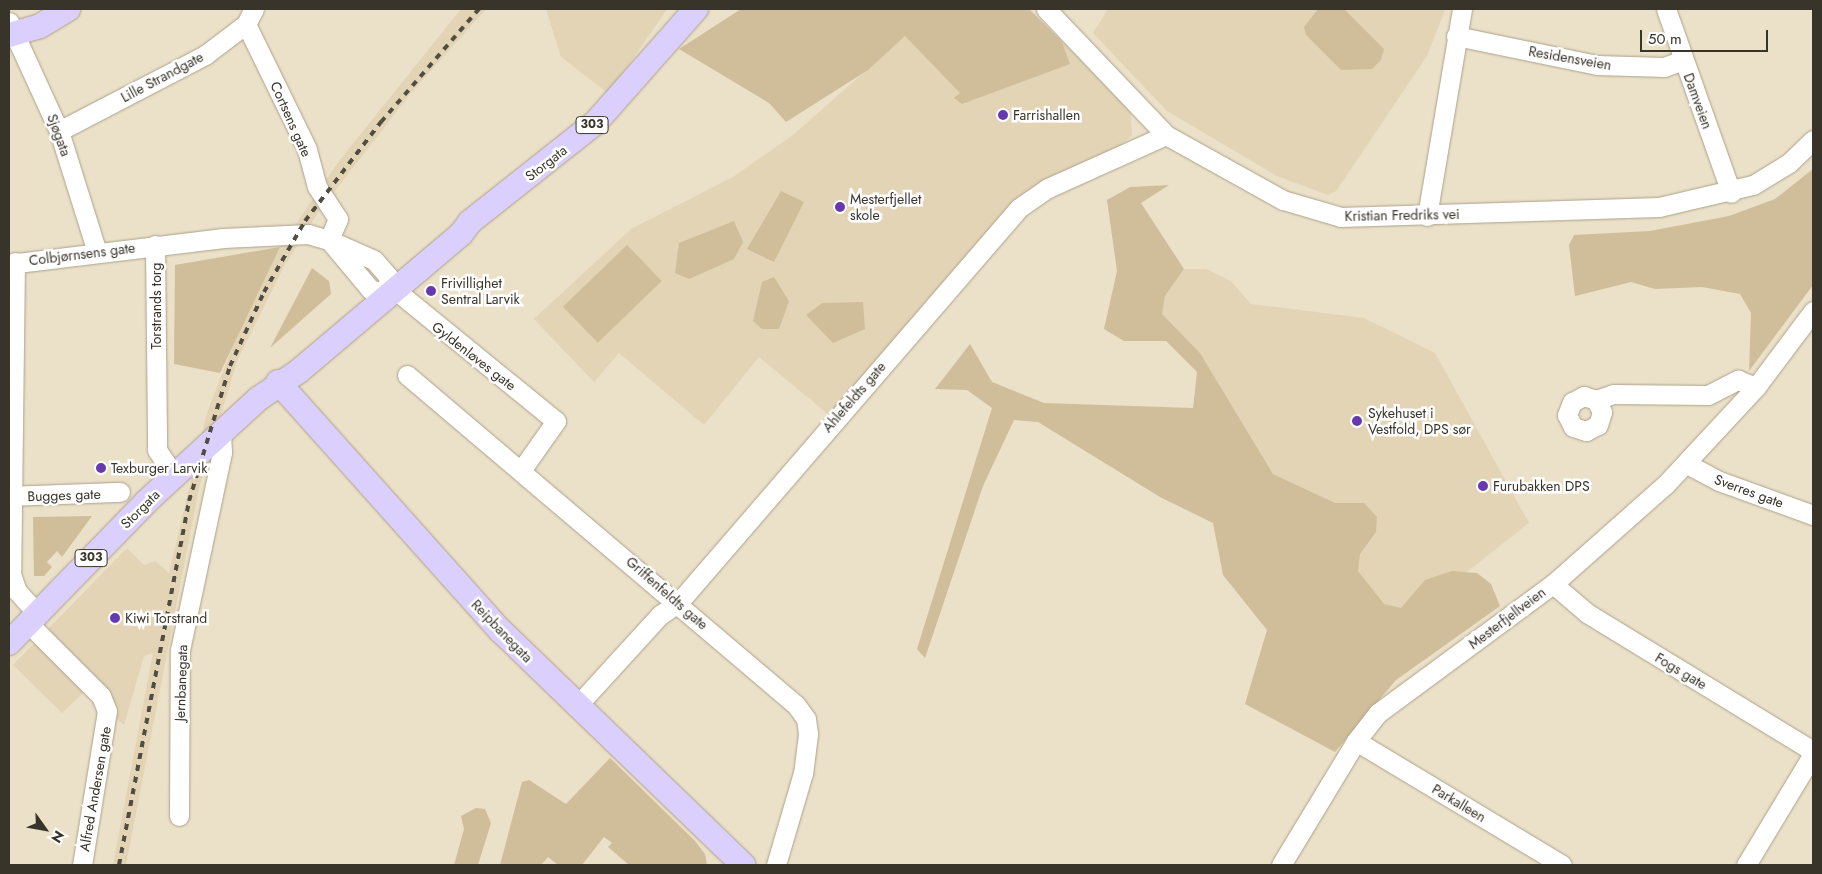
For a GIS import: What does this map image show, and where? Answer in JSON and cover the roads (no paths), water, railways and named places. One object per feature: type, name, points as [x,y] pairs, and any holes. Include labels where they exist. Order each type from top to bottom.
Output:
[{"type":"main road","points":[[11,30],[43,9]]},
{"type":"main road","points":[[11,30],[40,26],[68,9]]},
{"type":"main road","name":"Storgata","points":[[9,643],[174,475],[278,382],[290,363],[596,122],[696,9]]},
{"type":"main road","name":"Reipbanegata","points":[[278,382],[428,553],[576,707],[737,863]]},
{"type":"street","name":"Kristian Fredriks vei","points":[[1046,9],[1166,135],[1207,161],[1316,212],[1341,217],[1427,216],[1659,207],[1731,193],[1771,175],[1813,140]]},
{"type":"street","points":[[1427,216],[1462,9]]},
{"type":"street","name":"Damveien","points":[[1666,9],[1731,193]]},
{"type":"street","name":"Lille Strandgate","points":[[59,131],[205,55],[250,16]]},
{"type":"street","name":"Cortsens gate","points":[[250,16],[306,149],[317,187],[338,219],[329,240]]},
{"type":"street","name":"Sjøgata","points":[[11,30],[59,131],[96,252]]},
{"type":"street","name":"Residensveien","points":[[1456,36],[1597,65],[1664,67],[1683,60]]},
{"type":"street","name":"Ahlefeldts gate","points":[[576,707],[660,615],[679,602],[1019,208],[1048,188],[1166,135]]},
{"type":"street","name":"Torstrands torg","points":[[174,475],[157,450],[155,246],[308,234],[329,240],[374,260],[386,287]]},
{"type":"street","name":"Colbjørnsens gate","points":[[12,263],[155,246]]},
{"type":"street","name":"Alfred Andersen gate","points":[[12,263],[11,574],[17,591],[33,618],[101,696],[107,711],[82,865]]},
{"type":"street","name":"Gyldenløves gate","points":[[386,287],[556,421],[522,469]]},
{"type":"street","name":"Mesterfjellveien","points":[[1281,865],[1356,741],[1378,713],[1553,584],[1688,464],[1756,387],[1813,311]]},
{"type":"street","name":"Griffenfeldts gate","points":[[408,375],[509,464],[522,469],[679,602],[796,705],[806,720],[803,773],[776,865]]},
{"type":"street","points":[[1596,400],[1613,394],[1708,395],[1738,380],[1756,387]]},
{"type":"street","name":"Jernbanegata","points":[[179,816],[180,650],[222,452],[221,434]]},
{"type":"street","name":"Sverres gate","points":[[1688,464],[1719,481],[1813,515]]},
{"type":"street","name":"Bugges gate","points":[[10,496],[120,492]]},
{"type":"street","name":"Fogs gate","points":[[1553,584],[1587,613],[1813,752]]},
{"type":"street","name":"Parkalleen","points":[[1356,741],[1562,865]]},
{"type":"street","points":[[1746,865],[1813,752]]},
{"type":"railway","points":[[119,865],[189,501],[230,366],[264,292],[305,221],[381,122],[479,9]]},
{"type":"place","name":"Farrishallen","points":[[1003,115]]},
{"type":"place","name":"Mesterfjellet skole","points":[[840,207]]},
{"type":"place","name":"Frivillighet Sentral Larvik","points":[[431,291]]},
{"type":"place","name":"Sykehuset i Vestfold, DPS sør","points":[[1357,421]]},
{"type":"place","name":"Texburger Larvik","points":[[101,468]]},
{"type":"place","name":"Furubakken DPS","points":[[1483,486]]},
{"type":"place","name":"Kiwi Torstrand","points":[[115,618]]}]
